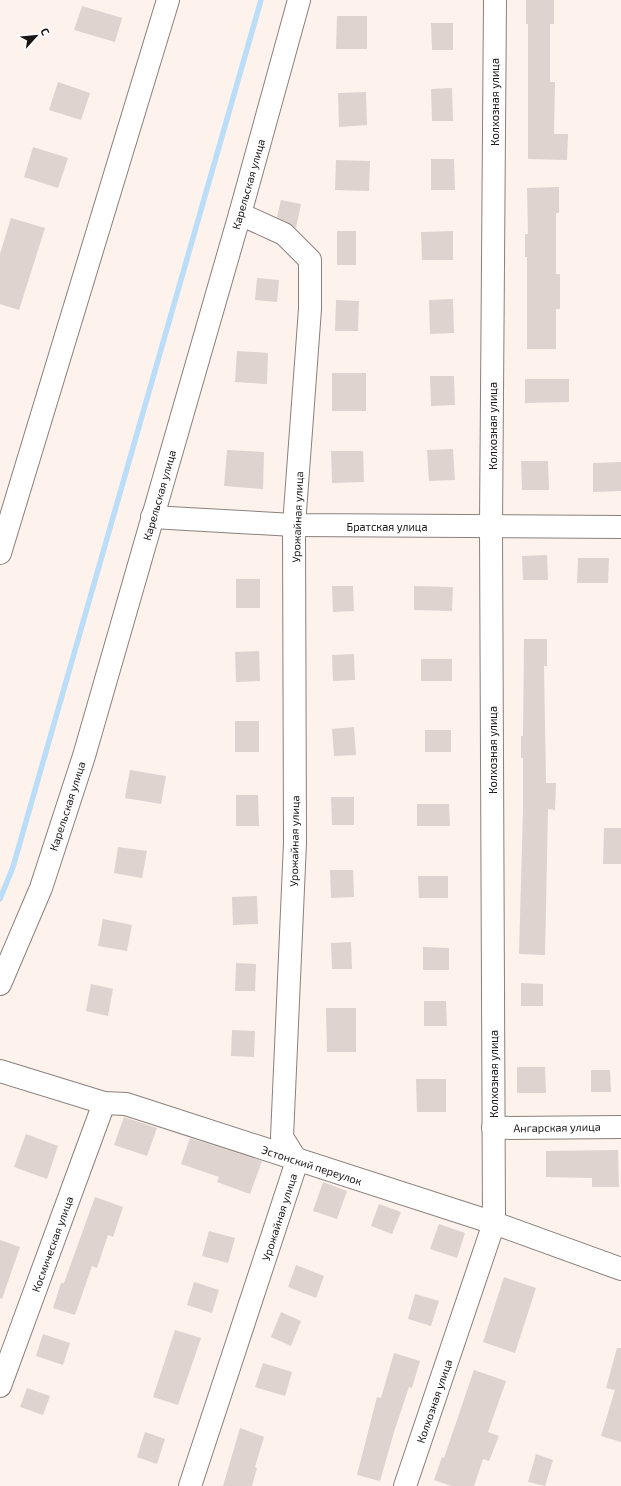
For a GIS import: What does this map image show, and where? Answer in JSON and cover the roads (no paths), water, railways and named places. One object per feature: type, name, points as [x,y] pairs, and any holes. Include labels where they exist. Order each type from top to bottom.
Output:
[{"type":"street","points":[[0,553],[168,0]]},
{"type":"street","name":"Карельская улица","points":[[0,984],[41,888],[84,756],[240,214],[299,0]]},
{"type":"street","name":"Колхозная улица","points":[[405,1486],[494,1223],[491,526],[495,0]]},
{"type":"street","name":"Урожайная улица","points":[[190,1486],[297,1160],[282,1137],[295,843],[294,525],[310,309],[310,260],[284,234],[240,214]]},
{"type":"street","name":"Братская улица","points":[[152,517],[294,525],[621,527]]},
{"type":"street","name":"Эстонский переулок","points":[[0,1071],[104,1103],[126,1104],[494,1223],[621,1269]]},
{"type":"street","name":"Космическая улица","points":[[0,1386],[104,1103]]},
{"type":"street","name":"Ангарская улица","points":[[493,1128],[621,1127]]},
{"type":"waterway","points":[[0,899],[13,867],[261,0]]}]
